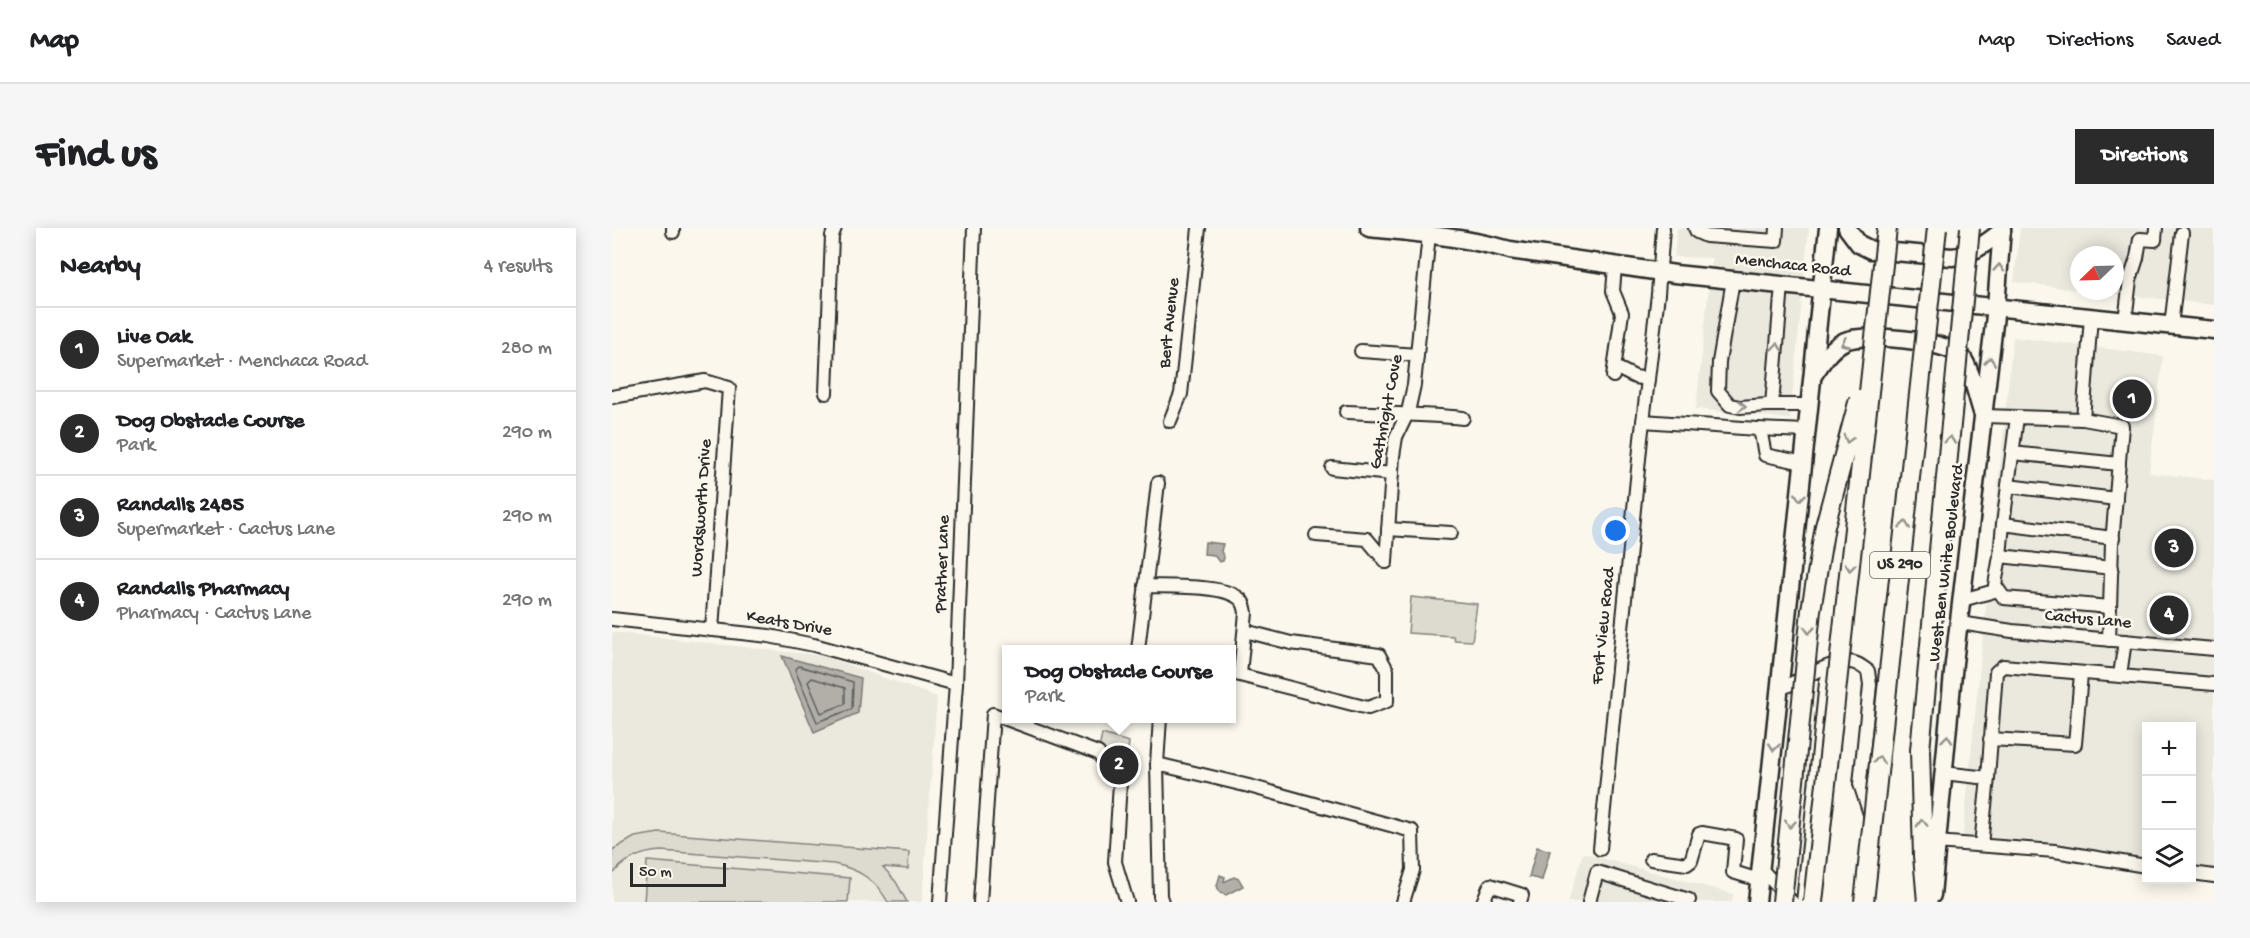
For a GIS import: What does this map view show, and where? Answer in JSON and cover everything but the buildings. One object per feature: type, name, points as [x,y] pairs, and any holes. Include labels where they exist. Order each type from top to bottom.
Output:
[{"type":"highway","name":"US 290","points":[[1813,902],[1887,228]]},
{"type":"highway","name":"US 290","points":[[1864,902],[1937,228]]},
{"type":"highway","points":[[1929,902],[1923,856],[1920,750],[1970,228]]},
{"type":"highway","points":[[1782,902],[1811,610],[1825,526],[1874,342]]},
{"type":"main road","name":"Menchaca Road","points":[[1369,228],[1429,234],[1510,250],[1660,272],[2214,330]]},
{"type":"main road","points":[[1757,902],[1828,228]]},
{"type":"main road","points":[[1847,228],[1858,244],[1871,250],[1952,257],[1963,256],[1978,249],[2002,229]]},
{"type":"main road","name":"West Ben White Boulevard","points":[[1929,902],[1996,307],[2002,229]]},
{"type":"main road","points":[[1813,376],[1829,352],[1846,340],[1869,336],[1944,346],[1960,356],[1984,416]]},
{"type":"street","points":[[826,393],[832,236],[835,228]]},
{"type":"street","name":"Prather Lane","points":[[940,902],[956,684],[974,228]]},
{"type":"street","name":"Bert Avenue","points":[[1170,421],[1181,394],[1199,228]]},
{"type":"street","name":"Fort View Road","points":[[1600,849],[1663,228]]},
{"type":"street","points":[[1695,228],[1697,232],[1706,236],[1776,241],[1777,228]]},
{"type":"street","points":[[2126,321],[2130,280],[2140,239],[2154,240],[2156,228]]},
{"type":"street","points":[[2171,326],[2182,233]]},
{"type":"street","name":"Gathright Cove","points":[[1316,535],[1367,540],[1386,562],[1396,437],[1412,400],[1429,234]]},
{"type":"street","points":[[1615,266],[1613,291],[1622,313],[1614,371],[1648,379]]},
{"type":"street","points":[[1733,280],[1719,362],[1718,391],[1730,405],[1740,407],[1810,405]]},
{"type":"street","points":[[1772,405],[1782,285]]},
{"type":"street","points":[[2083,419],[2091,317]]},
{"type":"street","points":[[1361,351],[1417,355]]},
{"type":"street","name":"Wordsworth Drive","points":[[612,397],[705,381],[729,388],[712,630]]},
{"type":"street","points":[[1346,412],[1406,416],[1422,414],[1463,418]]},
{"type":"street","points":[[1984,416],[2083,419],[2122,426],[2113,538],[2109,640]]},
{"type":"street","points":[[2018,417],[1995,585],[2004,598],[2110,607]]},
{"type":"street","points":[[1643,421],[1807,430]]},
{"type":"street","points":[[1757,429],[1761,434],[1765,455],[1804,464]]},
{"type":"street","points":[[2012,453],[2119,464]]},
{"type":"street","points":[[1332,468],[1392,474]]},
{"type":"street","points":[[1139,645],[1158,483]]},
{"type":"street","points":[[2008,486],[2116,499]]},
{"type":"street","points":[[2003,524],[2113,538]]},
{"type":"street","points":[[1388,528],[1451,533]]},
{"type":"street","points":[[2000,556],[2112,568]]},
{"type":"street","points":[[1145,586],[1218,590],[1240,599],[1244,604],[1245,631],[1236,674],[1368,708],[1387,701],[1387,670],[1379,655],[1291,643],[1245,631]]},
{"type":"street","points":[[1962,600],[1998,590]]},
{"type":"street","name":"Keats Drive","points":[[612,619],[769,636],[814,645],[956,684]]},
{"type":"street","name":"Cactus Lane","points":[[1960,623],[2012,631],[2214,649]]},
{"type":"street","points":[[2120,675],[2125,641]]},
{"type":"street","points":[[1780,689],[1831,666],[1849,661],[1859,664],[1868,671],[1860,784],[1878,844],[1873,902]]},
{"type":"street","points":[[1803,902],[1826,682],[1831,666]]},
{"type":"street","points":[[1980,845],[1996,672],[2003,666],[2214,684]]},
{"type":"street","points":[[1990,739],[2075,744],[2081,674]]},
{"type":"street","points":[[980,902],[993,714],[1002,717]]},
{"type":"street","points":[[1017,723],[1098,753],[1120,783],[1114,862],[1127,902]]},
{"type":"street","points":[[1160,723],[1157,764],[1162,902]]},
{"type":"street","points":[[1157,764],[1249,786],[1412,831],[1413,870],[1403,902]]},
{"type":"street","points":[[1943,773],[1988,778]]},
{"type":"street","points":[[1651,859],[1687,864],[1691,861],[1699,834],[1702,833],[1736,839],[1733,872],[1760,874],[1792,902]]},
{"type":"street","points":[[1936,842],[2055,851],[2142,865]]},
{"type":"street","points":[[1589,902],[1597,872],[1689,900]]},
{"type":"street","points":[[2196,874],[2214,876]]},
{"type":"street","points":[[1483,902],[1490,885],[1522,895],[1520,902]]},
{"type":"shaded area","points":[[1677,228],[1809,228],[1790,419],[1696,409],[1712,258],[1674,257]]},
{"type":"shaded area","points":[[2020,228],[2214,228],[2214,305],[2124,295],[2124,246],[2070,246],[2070,289],[2014,282]]},
{"type":"shaded area","points":[[2013,337],[2163,356],[2149,473],[2214,480],[2214,874],[2196,872],[2196,722],[2142,722],[2142,866],[1962,845]]},
{"type":"shaded area","points":[[1411,597],[1477,604],[1472,641],[1454,640],[1453,636],[1408,633]]},
{"type":"shaded area","points":[[612,632],[824,656],[937,697],[922,902],[612,902]]},
{"type":"shaded area","points":[[1102,734],[1129,742],[1124,781],[1099,749]]},
{"type":"shaded area","points":[[659,833],[909,852],[908,869],[883,867],[896,882],[907,902],[888,902],[872,881],[865,876],[834,864],[661,851],[634,858],[612,875],[612,850],[635,837]]},
{"type":"shaded area","points":[[1583,853],[1733,894],[1732,902],[1568,902]]},
{"type":"shaded area","points":[[647,861],[850,878],[848,902],[644,902]]},
{"type":"water","points":[[1205,542],[1223,544],[1221,551],[1223,561],[1219,562],[1214,555],[1204,554]]},
{"type":"water","points":[[782,656],[861,678],[858,713],[814,732]]},
{"type":"water","points":[[1537,847],[1550,851],[1542,880],[1529,877]]},
{"type":"water","points":[[1220,875],[1225,877],[1224,882],[1234,877],[1239,879],[1243,886],[1226,895],[1220,893],[1217,886]]},
{"type":"place","name":"Live Oak","points":[[2132,399]]},
{"type":"place","name":"Randalls 2485","points":[[2174,548]]},
{"type":"place","name":"Randalls Pharmacy","points":[[2169,615]]},
{"type":"place","name":"Dog Obstacle Course","points":[[1119,765]]}]
